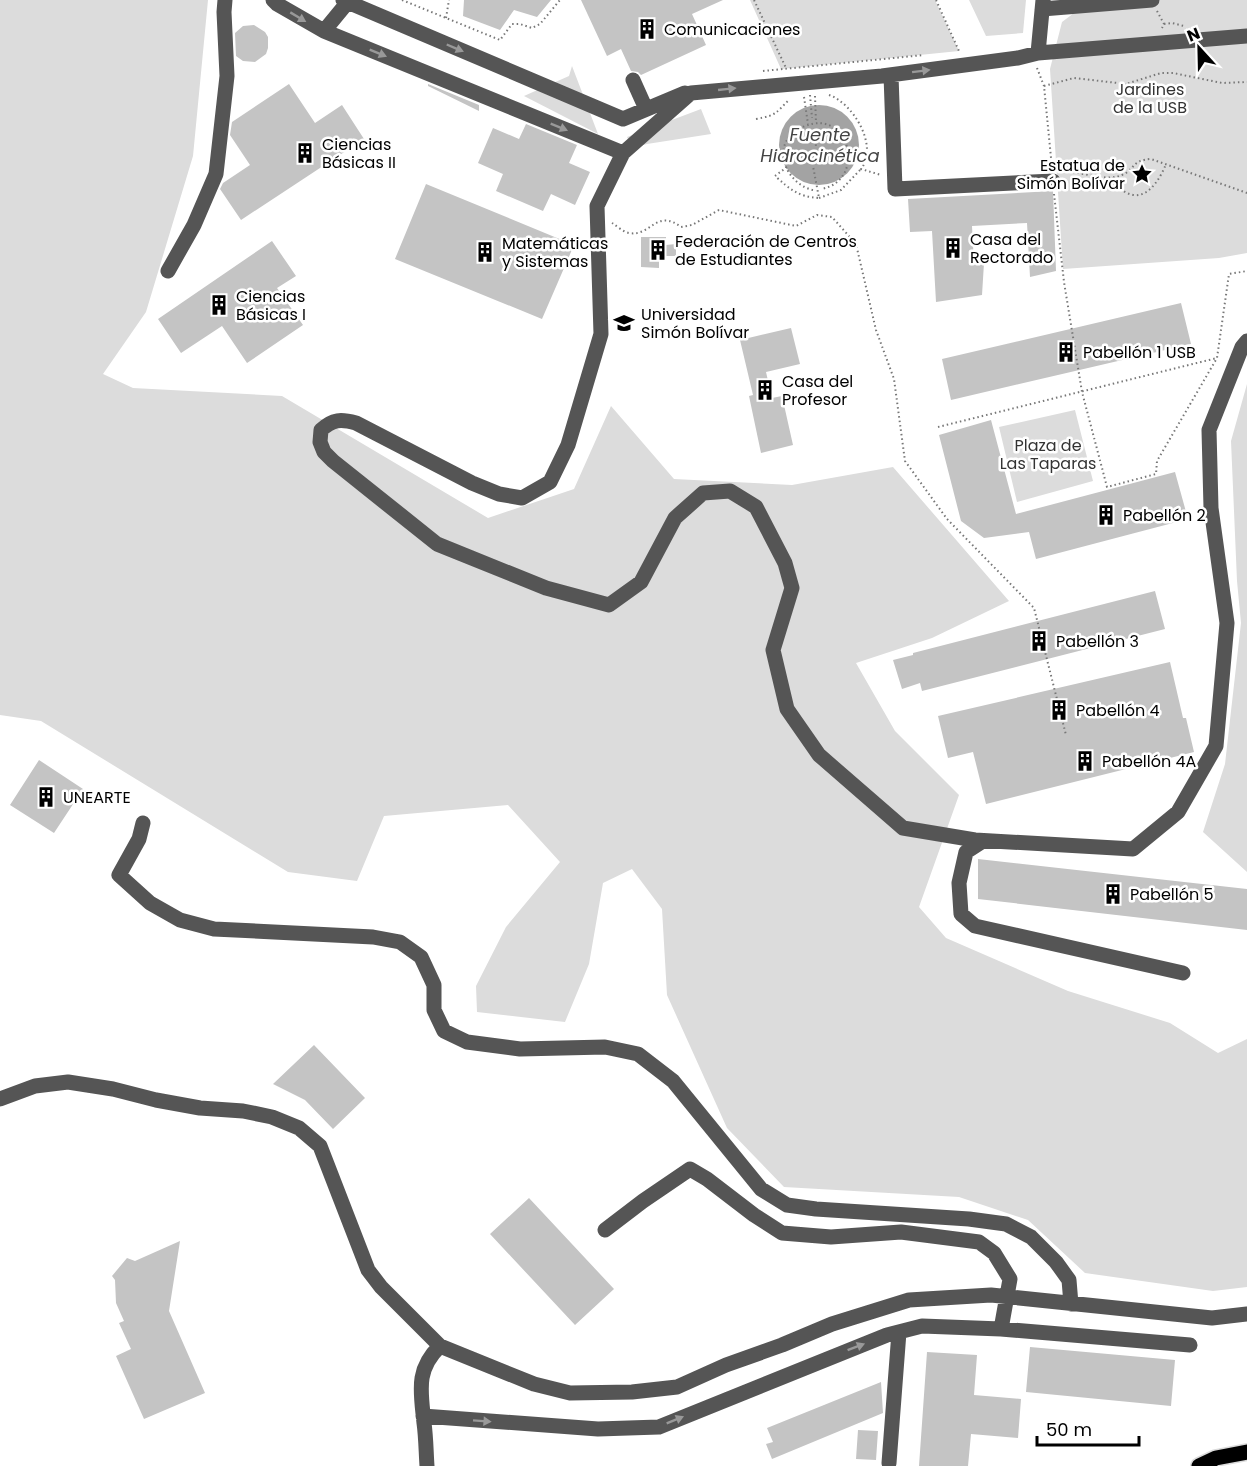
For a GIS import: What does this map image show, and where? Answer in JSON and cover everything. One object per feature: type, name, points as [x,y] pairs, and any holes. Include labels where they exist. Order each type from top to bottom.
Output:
[{"type":"main road","points":[[1199,1466],[1216,1458],[1247,1452]]},
{"type":"lane","points":[[168,271],[194,225],[216,174],[227,76],[225,0]]},
{"type":"lane","points":[[273,0],[324,31],[623,153]]},
{"type":"lane","points":[[1035,54],[1043,4],[1152,0]]},
{"type":"lane","points":[[324,31],[345,1],[623,119],[684,93],[891,75],[1035,54],[1247,36]]},
{"type":"lane","points":[[891,75],[895,189],[1053,181]]},
{"type":"lane","points":[[633,80],[646,109]]},
{"type":"lane","points":[[691,93],[623,153],[597,206],[601,334],[568,445],[550,482],[522,498],[499,494],[472,483],[356,423],[343,419],[330,422],[321,430],[320,442],[324,452],[348,474],[437,544],[546,588],[609,605],[640,582],[675,518],[703,493],[730,491],[756,507],[785,563],[792,588],[773,650],[787,709],[819,755],[903,828],[983,841],[1133,849],[1178,812],[1216,746],[1227,623],[1210,508],[1209,430],[1242,347],[1247,341]]},
{"type":"lane","points":[[143,824],[139,839],[119,875],[150,903],[180,920],[214,929],[373,937],[400,942],[421,957],[434,985],[434,1010],[444,1031],[467,1042],[520,1049],[605,1047],[638,1054],[673,1081],[761,1189],[787,1205],[1006,1224],[1031,1237],[1056,1262],[1069,1280],[1071,1304]]},
{"type":"lane","points":[[983,841],[966,852],[959,883],[961,914],[975,926],[1182,973]]},
{"type":"lane","points":[[0,1099],[35,1086],[68,1082],[113,1089],[156,1100],[243,1111],[272,1117],[299,1128],[320,1146],[368,1270],[381,1287],[440,1347],[534,1384],[570,1393],[632,1392],[677,1387],[726,1365],[832,1324],[909,1300],[991,1295],[1212,1318],[1247,1314]]},
{"type":"lane","points":[[605,1230],[690,1169],[782,1233],[831,1238],[901,1232],[979,1242],[994,1253],[1010,1279],[1000,1329]]},
{"type":"lane","points":[[423,1416],[598,1429],[659,1427],[837,1354],[922,1326],[1000,1329],[1190,1345]]},
{"type":"lane","points":[[889,1463],[899,1332]]},
{"type":"lane","points":[[427,1466],[420,1392],[426,1364],[440,1347]]},
{"type":"path","points":[[402,0],[500,40],[513,24],[532,28],[540,24],[560,0]]},
{"type":"path","points":[[446,18],[449,0]]},
{"type":"path","points":[[754,0],[786,68]]},
{"type":"path","points":[[936,0],[959,51]]},
{"type":"path","points":[[1152,0],[1164,24],[1154,44]]},
{"type":"path","points":[[1035,54],[1044,86],[1052,170],[1112,178],[1124,174],[1136,162],[1151,159],[1247,193]]},
{"type":"path","points":[[759,71],[925,55]]},
{"type":"path","points":[[1044,86],[1074,78],[1126,84],[1161,73],[1173,73],[1222,83],[1247,82]]},
{"type":"path","points":[[802,89],[808,124]]},
{"type":"path","points":[[787,167],[775,176],[791,190],[805,197],[819,198],[841,190],[850,183],[864,165],[867,147],[863,132],[855,115],[839,98],[828,95],[810,95],[812,118]]},
{"type":"path","points":[[815,95],[816,123]]},
{"type":"path","points":[[756,119],[772,116],[781,110],[787,100],[798,96]]},
{"type":"path","points":[[813,190],[799,185],[790,175],[783,158],[786,141],[794,132],[808,124],[816,123],[836,128],[844,137],[849,160],[846,170],[837,183],[830,188],[821,189]]},
{"type":"path","points":[[814,131],[816,146]]},
{"type":"path","points":[[1112,178],[1125,192],[1135,195],[1143,194],[1155,185],[1166,164]]},
{"type":"path","points":[[813,166],[819,198]]},
{"type":"path","points":[[861,169],[883,176],[895,176]]},
{"type":"path","points":[[1053,181],[1064,282],[1082,392],[1107,487],[1156,474],[1157,461],[1217,358],[1229,274],[1247,271]]},
{"type":"path","points":[[598,213],[627,233],[639,233],[662,220],[671,220],[681,227],[693,225],[719,210],[796,226],[817,215],[832,217],[856,244],[876,330],[894,379],[905,461],[947,519],[1034,608],[1066,735]]},
{"type":"path","points":[[938,427],[1217,358]]},
{"type":"green space","points":[[0,0],[208,0],[193,156],[146,312],[103,374],[133,388],[282,396],[488,518],[574,489],[611,406],[674,479],[792,485],[893,467],[1009,601],[932,638],[856,663],[895,731],[959,795],[919,907],[946,938],[1068,991],[1170,1023],[1218,1053],[1247,1039],[1247,1287],[1213,1291],[1085,1273],[1028,1220],[959,1197],[784,1187],[727,1128],[667,995],[662,909],[632,869],[603,883],[589,964],[565,1022],[477,1012],[476,986],[506,927],[560,862],[508,805],[384,816],[357,881],[288,872],[41,721],[0,715]]},
{"type":"green space","points":[[750,0],[935,0],[959,51],[781,69]]},
{"type":"green space","points":[[969,0],[1026,0],[1023,33],[986,36]]},
{"type":"green space","name":"Jardines de la USB","points":[[1146,0],[1247,0],[1247,253],[1219,258],[1063,269],[1050,69],[1062,22],[1086,4]]},
{"type":"green space","points":[[572,66],[598,134],[524,96],[569,76]]},
{"type":"green space","points":[[701,109],[711,134],[632,148],[627,137]]},
{"type":"green space","points":[[1247,384],[1247,872],[1203,832],[1225,764],[1241,623],[1231,441]]},
{"type":"green space","name":"Plaza de Las Taparas","points":[[1075,410],[1093,481],[1017,502],[999,427]]},
{"type":"water","name":"Fuente Hidrocinética","points":[[819,105],[834,108],[847,117],[856,130],[859,145],[856,160],[847,173],[834,182],[819,185],[804,182],[791,173],[782,160],[779,145],[782,130],[791,117],[804,108]]},
{"type":"building","points":[[464,0],[551,0],[537,17],[514,10],[500,30],[463,16]]},
{"type":"building","name":"Comunicaciones","points":[[581,0],[723,0],[692,14],[706,45],[641,75],[631,71],[621,49],[607,56]]},
{"type":"building","points":[[254,25],[265,32],[268,37],[268,48],[266,54],[255,62],[243,61],[236,56],[235,33],[243,26]]},
{"type":"building","name":"Ciencias Básicas II","points":[[289,84],[315,123],[342,105],[364,139],[241,220],[220,189],[223,183],[250,165],[230,135],[232,122]]},
{"type":"building","points":[[428,84],[479,105],[479,111],[428,86]]},
{"type":"building","points":[[526,124],[577,145],[569,163],[590,172],[575,205],[551,194],[543,211],[496,191],[503,174],[478,163],[493,128],[519,139]]},
{"type":"building","name":"Matemáticas y Sistemas","points":[[426,184],[574,245],[542,319],[395,259]]},
{"type":"building","name":"Casa del Rectorado","points":[[1053,191],[1056,271],[1030,277],[1027,223],[972,226],[974,264],[984,263],[982,295],[936,302],[932,231],[910,232],[908,199]]},
{"type":"building","name":"Federación de Centros de Estudiantes","points":[[641,237],[666,237],[666,245],[676,244],[676,256],[659,256],[659,268],[641,267]]},
{"type":"building","name":"Ciencias Básicas I","points":[[272,241],[296,276],[277,288],[303,325],[247,363],[222,326],[181,353],[158,319]]},
{"type":"building","name":"Pabellón 1 USB","points":[[1181,303],[1191,344],[951,400],[942,359]]},
{"type":"building","name":"Casa del Profesor","points":[[791,328],[800,364],[766,372],[772,398],[782,396],[793,445],[761,453],[749,396],[753,395],[740,340]]},
{"type":"building","points":[[991,420],[1016,514],[1175,472],[1188,519],[1036,559],[1029,532],[984,538],[961,521],[939,435]]},
{"type":"building","name":"Pabellón 3","points":[[1155,591],[1165,629],[922,691],[920,683],[902,689],[893,660]]},
{"type":"building","points":[[1170,662],[1183,718],[1186,718],[1194,752],[986,804],[973,752],[948,758],[938,716]]},
{"type":"building","name":"UNEARTE","points":[[39,760],[83,789],[54,833],[10,805]]},
{"type":"building","name":"Pabellón 5","points":[[978,859],[1247,889],[1247,930],[978,899]]},
{"type":"building","points":[[314,1045],[365,1098],[333,1129],[305,1100],[273,1084]]},
{"type":"building","points":[[529,1198],[614,1289],[575,1325],[490,1234]]},
{"type":"building","points":[[180,1241],[169,1311],[205,1393],[144,1419],[116,1356],[131,1349],[119,1323],[124,1321],[116,1303],[115,1280],[112,1276],[127,1258],[135,1261]]},
{"type":"building","points":[[1030,1347],[1175,1360],[1171,1406],[1026,1392]]},
{"type":"building","points":[[927,1352],[977,1355],[974,1395],[1021,1399],[1018,1438],[971,1434],[968,1466],[919,1466]]},
{"type":"building","points":[[881,1382],[883,1413],[772,1459],[766,1444],[773,1442],[767,1428]]},
{"type":"building","points":[[858,1430],[878,1431],[876,1460],[856,1459]]},
{"type":"place","name":"Comunicaciones","points":[[647,29]]},
{"type":"place","name":"Ciencias Básicas II","points":[[305,153]]},
{"type":"place","name":"Estatua de Simón Bolívar","points":[[1142,174]]},
{"type":"place","name":"Casa del Rectorado","points":[[953,248]]},
{"type":"place","name":"Federación de Centros de Estudiantes","points":[[658,250]]},
{"type":"place","name":"Matemáticas y Sistemas","points":[[485,252]]},
{"type":"place","name":"Ciencias Básicas I","points":[[219,305]]},
{"type":"place","name":"Universidad Simón Bolívar","points":[[624,323]]},
{"type":"place","name":"Pabellón 1 USB","points":[[1066,352]]},
{"type":"place","name":"Casa del Profesor","points":[[765,390]]},
{"type":"place","name":"Pabellón 2","points":[[1106,515]]},
{"type":"place","name":"Pabellón 3","points":[[1039,641]]},
{"type":"place","name":"Pabellón 4","points":[[1059,710]]},
{"type":"place","name":"Pabellón 4A","points":[[1085,761]]},
{"type":"place","name":"UNEARTE","points":[[46,797]]},
{"type":"place","name":"Pabellón 5","points":[[1113,894]]}]
